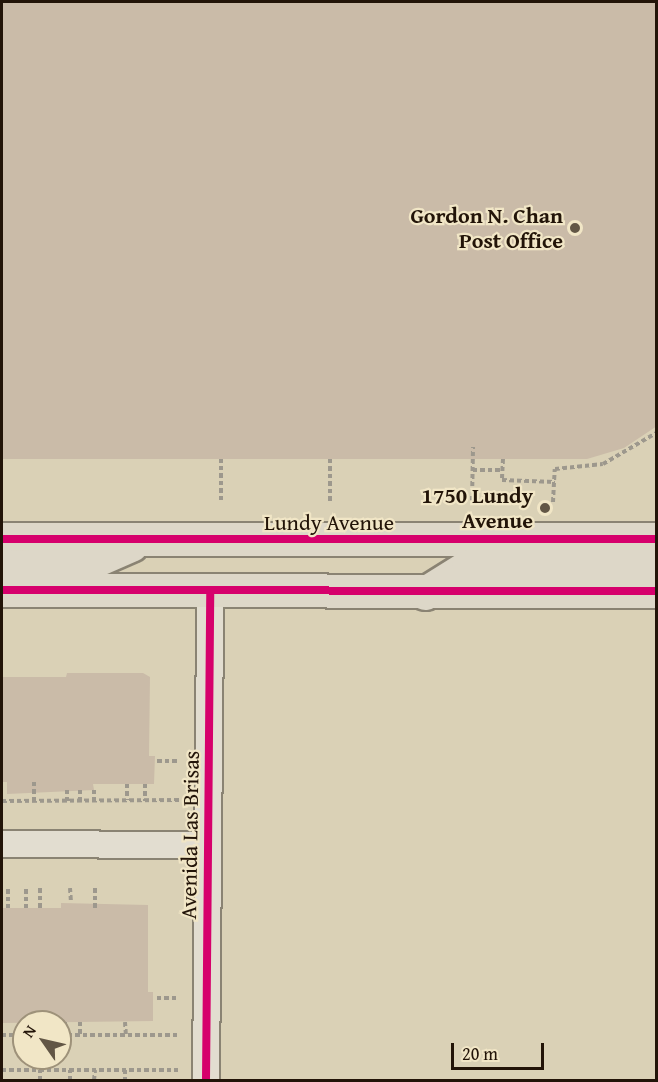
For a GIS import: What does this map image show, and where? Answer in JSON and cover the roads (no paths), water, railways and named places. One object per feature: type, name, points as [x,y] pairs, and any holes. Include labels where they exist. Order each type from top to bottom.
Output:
[{"type":"main road","name":"Lundy Avenue","points":[[2,539],[141,541],[657,539]]},
{"type":"main road","points":[[2,567],[87,564],[141,541]]},
{"type":"main road","points":[[425,593],[468,566],[657,566]]},
{"type":"main road","points":[[2,590],[425,593],[657,591]]},
{"type":"street","name":"Avenida Las Brisas","points":[[206,1080],[210,590]]},
{"type":"street","points":[[2,844],[208,845]]},
{"type":"place","name":"Gordon N. Chan Post Office","points":[[575,228]]},
{"type":"place","name":"1750 Lundy Avenue","points":[[545,508]]}]
